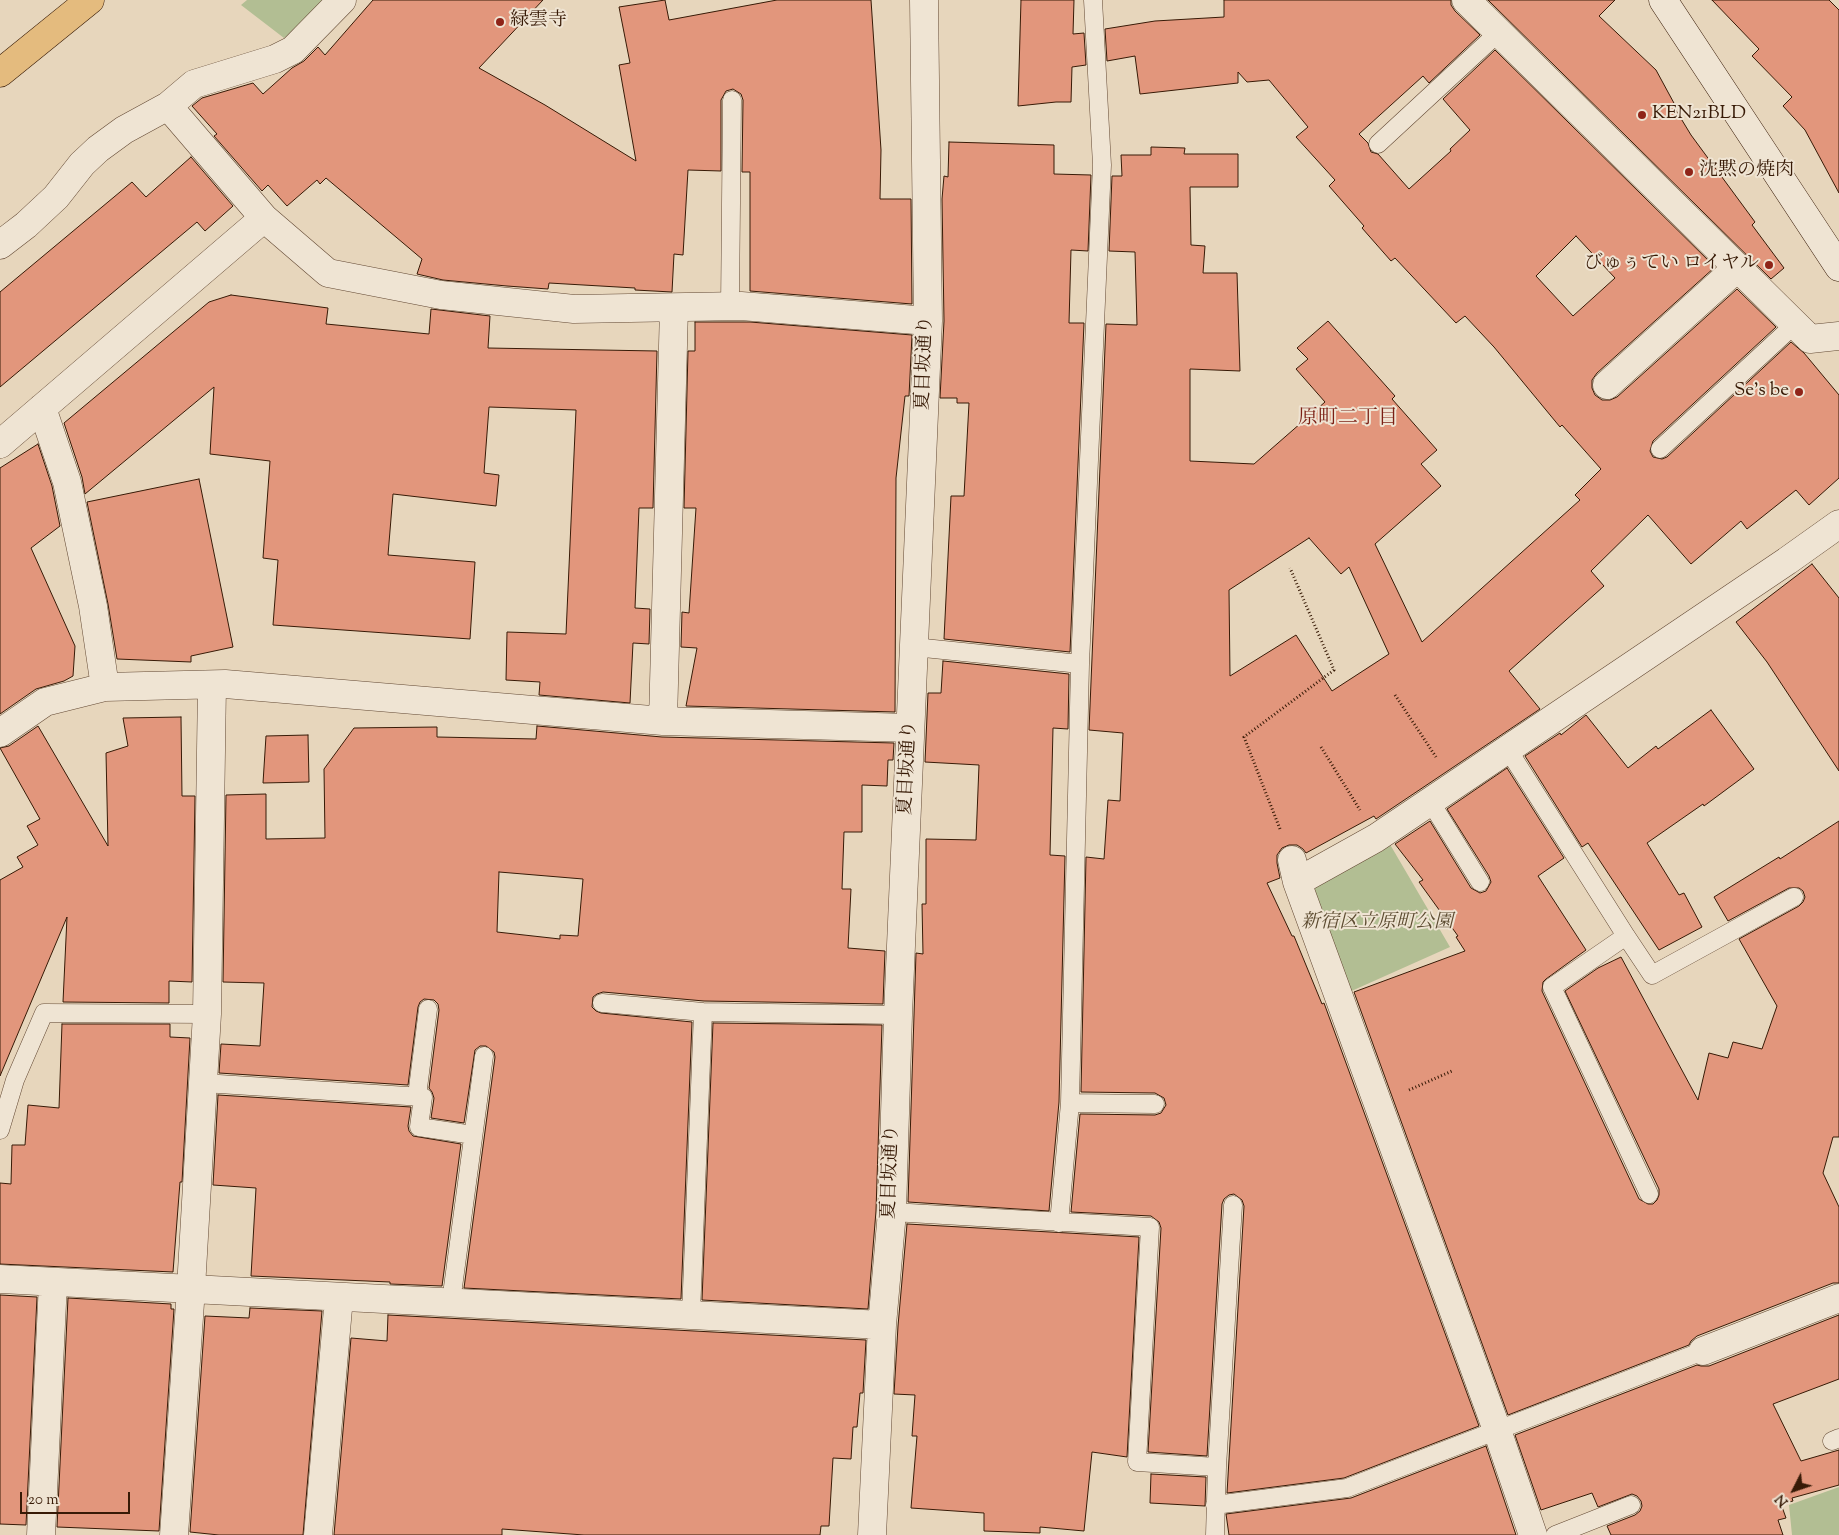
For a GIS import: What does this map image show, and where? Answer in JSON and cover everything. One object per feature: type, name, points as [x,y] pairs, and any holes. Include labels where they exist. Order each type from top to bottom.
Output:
[{"type":"main road","points":[[0,73],[90,0]]},
{"type":"street","points":[[0,245],[26,225],[56,197],[82,164],[98,149],[124,130],[168,106],[194,84],[274,59],[293,50],[342,0]]},
{"type":"street","name":"夏目坂通り","points":[[872,1535],[882,1325],[892,1212],[898,1015],[928,321],[924,0]]},
{"type":"street","points":[[1466,0],[1810,338],[1839,336]]},
{"type":"street","points":[[1663,0],[1839,267]]},
{"type":"street","points":[[168,106],[264,218],[328,272],[441,295],[574,310],[741,306],[928,321]]},
{"type":"street","points":[[0,444],[264,218]]},
{"type":"street","points":[[1607,385],[1738,267]]},
{"type":"street","points":[[663,722],[674,308]]},
{"type":"street","points":[[42,408],[67,482],[92,606],[105,687]]},
{"type":"street","points":[[1537,1534],[1497,1430],[1294,871],[1376,838],[1839,524]]},
{"type":"street","points":[[0,733],[45,702],[105,687],[212,686],[225,684],[663,722],[910,728]]},
{"type":"street","points":[[174,1535],[207,1014],[212,686]]},
{"type":"street","points":[[0,1279],[882,1325]]},
{"type":"street","points":[[41,1535],[53,1282]]},
{"type":"street","points":[[318,1535],[339,1297]]},
{"type":"street","points":[[1702,1351],[1839,1298]]},
{"type":"lane","points":[[1059,1223],[1070,1103],[1080,664],[1102,165],[1093,0]]},
{"type":"lane","points":[[1378,144],[1499,32]]},
{"type":"lane","points":[[730,307],[732,100]]},
{"type":"lane","points":[[1660,449],[1795,324]]},
{"type":"lane","points":[[914,647],[1080,664]]},
{"type":"lane","points":[[1508,748],[1626,936],[1652,974],[1794,897]]},
{"type":"lane","points":[[1430,802],[1480,882]]},
{"type":"lane","points":[[1626,936],[1552,986],[1650,1194]]},
{"type":"lane","points":[[602,1003],[703,1012],[898,1015]]},
{"type":"lane","points":[[417,1096],[428,1009]]},
{"type":"lane","points":[[691,1314],[703,1012]]},
{"type":"lane","points":[[0,1130],[15,1080],[44,1013],[207,1014]]},
{"type":"lane","points":[[451,1302],[484,1056]]},
{"type":"lane","points":[[203,1083],[423,1097],[419,1127],[473,1135]]},
{"type":"lane","points":[[1070,1103],[1155,1104]]},
{"type":"lane","points":[[1215,1535],[1217,1466],[1233,1205]]},
{"type":"lane","points":[[892,1212],[1150,1227],[1137,1462],[1217,1466]]},
{"type":"lane","points":[[1215,1505],[1347,1488],[1702,1351]]},
{"type":"lane","points":[[1537,1534],[1631,1505]]},
{"type":"path","points":[[1290,568],[1334,670],[1244,737],[1294,871]]},
{"type":"path","points":[[1395,695],[1440,763]]},
{"type":"path","points":[[1321,747],[1364,818]]},
{"type":"path","points":[[1402,1093],[1452,1071]]},
{"type":"green space","points":[[247,0],[326,0],[314,14],[284,38],[241,5]]},
{"type":"green space","name":"新宿区立原町公園","points":[[1388,841],[1450,947],[1347,993],[1309,888]]},
{"type":"green space","points":[[1839,1487],[1839,1535],[1792,1535],[1789,1505]]},
{"type":"building","points":[[373,0],[543,0],[479,68],[545,105],[636,161],[619,65],[630,63],[619,7],[665,0],[669,20],[777,0],[871,0],[881,150],[880,199],[911,199],[912,304],[750,291],[750,172],[742,172],[743,100],[741,94],[733,89],[726,91],[721,100],[721,171],[688,170],[683,255],[674,254],[672,292],[549,283],[548,289],[443,280],[417,274],[422,259],[326,178],[320,184],[317,180],[287,206],[268,185],[262,191],[214,136],[217,134],[192,106],[202,98],[253,83],[263,94],[292,68],[304,61],[318,47],[325,55]]},
{"type":"building","points":[[1021,0],[1074,0],[1073,34],[1084,33],[1086,65],[1072,67],[1071,102],[1018,106]]},
{"type":"building","points":[[1224,0],[1451,0],[1451,5],[1455,11],[1480,35],[1429,83],[1423,76],[1359,134],[1368,143],[1371,152],[1378,154],[1409,189],[1451,151],[1450,149],[1470,130],[1443,99],[1495,50],[1715,267],[1597,373],[1592,380],[1592,388],[1595,395],[1602,400],[1610,400],[1617,397],[1737,289],[1776,327],[1653,441],[1650,451],[1653,457],[1662,459],[1667,457],[1791,342],[1804,353],[1839,395],[1839,478],[1809,505],[1796,490],[1747,529],[1741,521],[1691,564],[1648,515],[1591,571],[1604,586],[1509,671],[1540,709],[1376,819],[1374,816],[1306,853],[1297,845],[1289,845],[1282,848],[1277,855],[1280,878],[1267,883],[1292,936],[1294,936],[1322,1004],[1324,1003],[1479,1426],[1344,1478],[1227,1493],[1244,1206],[1242,1200],[1234,1194],[1229,1195],[1222,1204],[1207,1456],[1148,1452],[1161,1228],[1159,1222],[1151,1216],[1071,1212],[1080,1114],[1155,1115],[1161,1113],[1166,1105],[1164,1098],[1155,1093],[1081,1092],[1086,857],[1104,859],[1108,800],[1120,801],[1123,733],[1089,730],[1106,324],[1137,325],[1135,252],[1109,251],[1112,176],[1122,176],[1121,155],[1151,155],[1151,147],[1185,148],[1184,154],[1238,154],[1238,187],[1190,187],[1191,245],[1205,246],[1203,273],[1237,273],[1240,371],[1190,369],[1190,461],[1254,464],[1325,402],[1296,369],[1308,359],[1297,348],[1328,321],[1395,396],[1392,399],[1437,450],[1421,464],[1441,486],[1375,544],[1422,642],[1580,500],[1575,495],[1601,469],[1562,425],[1560,427],[1494,347],[1465,316],[1456,323],[1395,258],[1391,261],[1362,228],[1364,226],[1329,186],[1335,180],[1296,137],[1308,127],[1269,80],[1247,82],[1238,72],[1238,83],[1140,94],[1135,56],[1107,61],[1105,29],[1155,21],[1224,17]],"holes":[[[1576,236],[1615,278],[1573,316],[1536,276]],[[1309,538],[1341,574],[1349,567],[1389,654],[1332,691],[1296,635],[1230,676],[1229,590]]]},
{"type":"building","points":[[1488,0],[1615,0],[1599,16],[1656,70],[1675,105],[1674,107],[1691,135],[1755,222],[1752,225],[1784,268],[1771,279]]},
{"type":"building","points":[[1712,0],[1829,0],[1839,10],[1839,193],[1805,130],[1783,106],[1792,97],[1752,56],[1759,49]]},
{"type":"building","points":[[949,142],[1054,145],[1054,174],[1091,175],[1088,251],[1071,250],[1069,323],[1084,323],[1070,652],[944,639],[951,496],[964,496],[969,403],[957,403],[957,398],[940,398],[944,321],[942,199],[944,176],[948,177]]},
{"type":"building","points":[[191,157],[233,206],[205,231],[197,222],[0,387],[0,292],[132,182],[146,197]]},
{"type":"building","points":[[231,295],[328,308],[326,324],[429,334],[431,309],[490,316],[488,348],[657,351],[653,508],[639,508],[635,608],[650,609],[649,644],[633,643],[630,703],[539,695],[540,682],[506,680],[507,632],[566,634],[576,410],[489,407],[484,473],[499,475],[496,506],[393,494],[388,555],[475,562],[470,639],[273,625],[278,560],[263,558],[270,461],[210,454],[214,387],[85,494],[82,477],[64,423],[209,302]]},
{"type":"building","points":[[695,322],[750,322],[912,335],[909,396],[905,396],[896,478],[895,712],[686,706],[697,648],[681,647],[682,612],[689,613],[696,508],[684,508],[688,351],[695,351]]},
{"type":"building","points":[[38,444],[52,486],[60,526],[31,548],[75,646],[73,676],[64,681],[36,689],[0,714],[0,468]]},
{"type":"building","points":[[199,479],[233,647],[191,656],[191,662],[117,659],[87,502]]},
{"type":"building","points":[[1812,564],[1839,598],[1839,771],[1767,662],[1736,622]]},
{"type":"building","points":[[943,661],[1069,674],[1068,729],[1053,728],[1050,855],[1065,856],[1059,1102],[1049,1211],[908,1202],[916,953],[923,954],[922,904],[926,904],[926,839],[976,840],[979,765],[925,762],[928,693],[941,693]]},
{"type":"building","points":[[1711,710],[1754,769],[1704,806],[1703,804],[1647,843],[1679,895],[1684,893],[1702,927],[1659,950],[1588,843],[1582,847],[1525,756],[1560,733],[1561,735],[1586,715],[1628,768],[1656,746],[1658,749]]},
{"type":"building","points":[[181,717],[182,796],[195,796],[192,982],[169,981],[169,1003],[63,1002],[67,917],[0,1076],[0,880],[23,867],[17,857],[38,845],[27,826],[40,819],[0,748],[9,746],[38,726],[108,846],[106,753],[128,746],[123,718]]},
{"type":"building","points":[[537,726],[662,737],[894,743],[893,760],[888,760],[887,786],[862,785],[862,832],[844,832],[842,889],[851,889],[848,948],[885,951],[883,1004],[704,1001],[603,992],[593,997],[592,1007],[601,1013],[692,1022],[681,1299],[464,1288],[495,1057],[494,1052],[486,1046],[480,1046],[475,1050],[464,1123],[431,1118],[434,1098],[429,1088],[439,1010],[438,1004],[434,1000],[424,999],[418,1007],[408,1085],[219,1073],[221,1044],[260,1046],[264,983],[223,982],[226,795],[266,794],[266,839],[325,838],[324,769],[354,728],[437,727],[437,737],[536,739]],"holes":[[[499,872],[583,879],[578,936],[560,935],[560,939],[497,932]]]},
{"type":"building","points":[[308,735],[309,782],[263,783],[266,736]]},
{"type":"building","points":[[1507,768],[1564,858],[1538,876],[1586,950],[1546,979],[1543,982],[1542,991],[1639,1199],[1648,1204],[1653,1204],[1657,1200],[1659,1189],[1565,991],[1598,968],[1621,957],[1698,1100],[1709,1053],[1728,1058],[1733,1042],[1762,1049],[1777,1006],[1739,939],[1799,906],[1805,897],[1803,891],[1799,888],[1789,888],[1728,921],[1714,897],[1779,857],[1780,859],[1839,821],[1839,1137],[1833,1137],[1823,1173],[1839,1207],[1839,1283],[1833,1283],[1697,1336],[1689,1345],[1508,1415],[1354,992],[1465,951],[1456,937],[1458,936],[1419,882],[1423,880],[1395,844],[1430,821],[1471,888],[1480,893],[1486,891],[1491,882],[1489,876],[1447,809]]},
{"type":"building","points":[[713,1023],[882,1025],[876,1211],[868,1309],[702,1300]]},
{"type":"building","points":[[62,1024],[170,1024],[170,1037],[190,1038],[182,1182],[180,1182],[173,1272],[0,1264],[0,1183],[11,1184],[12,1145],[25,1145],[28,1105],[59,1108]]},
{"type":"building","points":[[218,1095],[411,1107],[408,1126],[413,1136],[461,1144],[442,1286],[251,1276],[256,1188],[213,1185]]},
{"type":"building","points":[[907,1224],[1139,1237],[1127,1457],[1092,1452],[1084,1531],[1040,1527],[1040,1533],[984,1531],[984,1513],[911,1508],[917,1436],[912,1436],[915,1395],[894,1394]]},
{"type":"building","points":[[0,1295],[37,1297],[26,1525],[0,1524]]},
{"type":"building","points":[[68,1298],[171,1304],[171,1309],[174,1309],[159,1531],[57,1527]]},
{"type":"building","points":[[250,1308],[322,1311],[303,1535],[219,1535],[190,1532],[205,1316],[249,1318]]},
{"type":"building","points":[[388,1315],[866,1340],[863,1393],[860,1393],[857,1427],[853,1427],[851,1459],[833,1458],[829,1526],[821,1526],[820,1535],[584,1535],[502,1529],[502,1535],[334,1535],[351,1338],[387,1341]]},
{"type":"building","points":[[1839,1315],[1839,1379],[1773,1404],[1801,1461],[1839,1450],[1839,1485],[1792,1498],[1793,1501],[1781,1504],[1786,1518],[1778,1520],[1783,1535],[1611,1535],[1607,1526],[1635,1515],[1640,1511],[1641,1501],[1632,1494],[1598,1507],[1592,1493],[1541,1510],[1515,1435],[1697,1365],[1709,1366]]},
{"type":"building","points":[[1486,1446],[1516,1535],[1229,1535],[1226,1514],[1351,1498]]},
{"type":"building","points":[[1151,1474],[1206,1477],[1205,1506],[1150,1503]]},
{"type":"place","name":"緑雲寺","points":[[500,22]]},
{"type":"place","name":"KEN21BLD","points":[[1642,115]]},
{"type":"place","name":"沈黙の焼肉","points":[[1689,172]]},
{"type":"place","name":"びゅぅてい ロイヤル","points":[[1769,265]]},
{"type":"place","name":"Se's be","points":[[1799,392]]},
{"type":"district","name":"原町二丁目","points":[[1348,420]]}]
